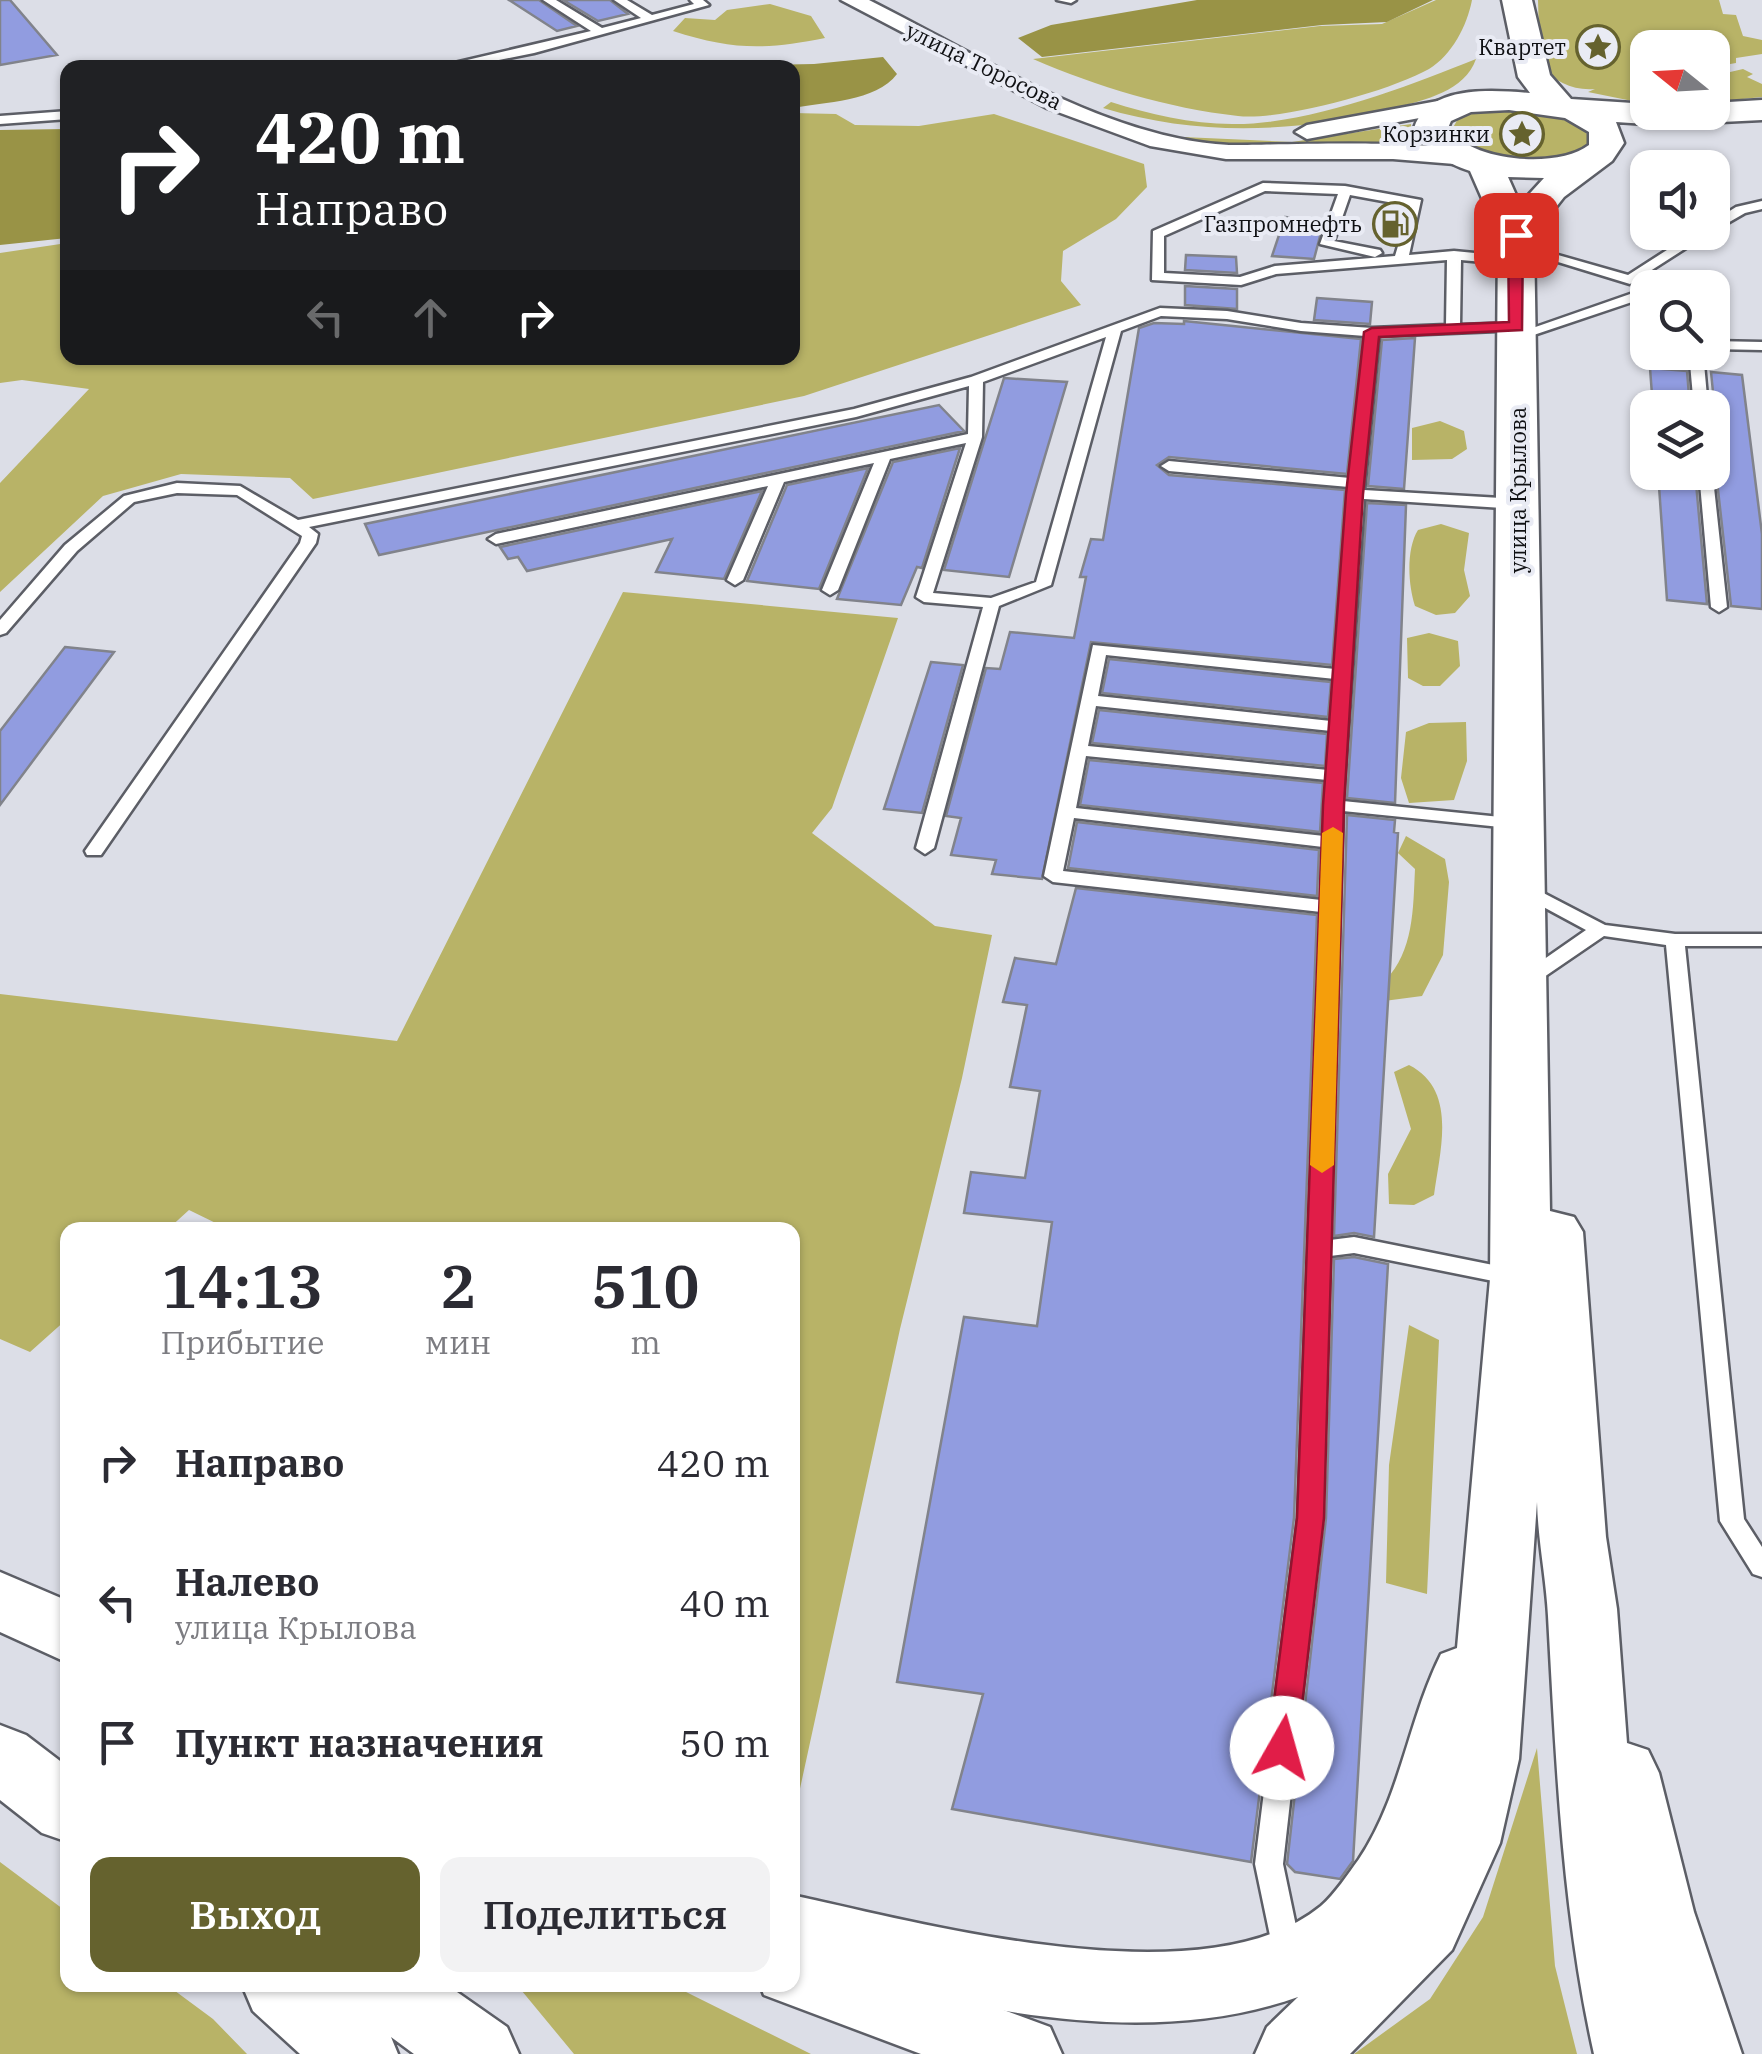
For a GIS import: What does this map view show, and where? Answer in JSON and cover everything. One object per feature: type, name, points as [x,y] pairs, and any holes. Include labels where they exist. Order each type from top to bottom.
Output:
[{"type":"main road","name":"улица Крылова","points":[[1516,0],[1500,67],[1471,102],[1446,109],[1434,118],[1431,128],[1435,139],[1476,160],[1516,248],[1520,824]]},
{"type":"main road","points":[[1516,0],[1534,77],[1564,107],[1602,126],[1608,137],[1607,147],[1533,207],[1516,248]]},
{"type":"main road","points":[[1471,102],[1504,99],[1660,115],[1762,110]]},
{"type":"main road","points":[[1476,160],[1540,169],[1662,140],[1762,134]]},
{"type":"main road","points":[[1520,824],[1537,973],[1572,1537],[1582,1609],[1594,1792],[1623,2007],[1634,2054]]},
{"type":"main road","points":[[1295,2054],[1425,1925],[1463,1843],[1483,1758],[1521,1278],[1520,824]]},
{"type":"main road","points":[[800,1932],[1035,1983],[1152,1990],[1234,1978],[1289,1962],[1348,1932],[1390,1880],[1431,1792],[1501,1557]]},
{"type":"main road","points":[[0,1600],[60,1630]]},
{"type":"main road","points":[[1582,1609],[1656,1912],[1702,2054]]},
{"type":"main road","points":[[0,1736],[60,1773]]},
{"type":"main road","points":[[0,1756],[60,1804]]},
{"type":"main road","points":[[800,1971],[1022,2054]]},
{"type":"main road","points":[[289,1992],[358,2054]]},
{"type":"main road","points":[[392,1992],[479,2054]]},
{"type":"street","name":"улица Торосова","points":[[852,0],[1044,97],[1119,125]]},
{"type":"street","points":[[1119,125],[1215,136],[1283,135],[1471,102]]},
{"type":"street","points":[[1119,125],[1176,145],[1226,152],[1393,152],[1476,160]]},
{"type":"lane","points":[[548,0],[600,32]]},
{"type":"lane","points":[[619,0],[651,19]]},
{"type":"lane","points":[[481,60],[704,6],[695,0]]},
{"type":"lane","points":[[1062,0],[1071,0]]},
{"type":"lane","points":[[0,120],[60,116]]},
{"type":"lane","points":[[1401,258],[1417,204],[1345,190],[1263,187],[1158,234],[1157,278],[1242,280],[1275,270],[1516,248],[1630,280],[1677,250]]},
{"type":"lane","points":[[1345,190],[1327,244],[1401,258]]},
{"type":"lane","points":[[1730,217],[1762,205]]},
{"type":"lane","points":[[1453,330],[1454,255]]},
{"type":"lane","points":[[295,525],[856,413],[976,380],[1160,312],[1227,315],[1301,327],[1372,332],[1517,331],[1630,298]]},
{"type":"lane","points":[[976,380],[976,438],[924,597],[992,603],[1042,584],[1116,329]]},
{"type":"lane","points":[[1289,1962],[1268,1864],[1310,1518],[1332,842],[1356,488],[1372,332]]},
{"type":"lane","points":[[1730,345],[1762,346]]},
{"type":"lane","points":[[496,539],[976,438]]},
{"type":"lane","points":[[830,590],[884,457]]},
{"type":"lane","points":[[1170,466],[1518,504]]},
{"type":"lane","points":[[735,580],[778,479]]},
{"type":"lane","points":[[0,630],[71,548],[128,499],[177,488],[240,492],[310,534],[308,543],[94,851]]},
{"type":"lane","points":[[1709,490],[1719,607]]},
{"type":"lane","points":[[925,848],[992,603]]},
{"type":"lane","points":[[1330,907],[1054,876],[1099,649],[1342,675]]},
{"type":"lane","points":[[1088,700],[1339,728]]},
{"type":"lane","points":[[1079,750],[1336,776]]},
{"type":"lane","points":[[1334,805],[1520,824]]},
{"type":"lane","points":[[1066,812],[1332,842]]},
{"type":"lane","points":[[1528,890],[1600,930],[1675,940],[1762,940]]},
{"type":"lane","points":[[1537,973],[1600,930]]},
{"type":"lane","points":[[1675,940],[1732,1521],[1762,1567]]},
{"type":"lane","points":[[1319,1249],[1354,1244],[1521,1278]]},
{"type":"shaded area","points":[[1197,0],[1433,0],[1387,22],[1322,25],[1042,57],[1018,38],[1051,25]]},
{"type":"shaded area","points":[[1436,0],[1472,0],[1457,39],[1429,69],[1363,95],[1280,114],[1238,116],[1185,108],[1082,79],[1033,59],[1320,26],[1382,24]]},
{"type":"shaded area","points":[[1538,0],[1719,0],[1723,14],[1736,15],[1743,36],[1762,40],[1762,54],[1736,58],[1736,63],[1730,64],[1730,30],[1630,30],[1630,101],[1565,84],[1540,66]]},
{"type":"shaded area","points":[[770,4],[811,16],[825,38],[749,46],[713,42],[673,31],[685,18],[715,20],[727,10]]},
{"type":"shaded area","points":[[883,57],[897,74],[863,95],[800,107],[800,64]]},
{"type":"shaded area","points":[[1476,59],[1463,79],[1431,97],[1321,123],[1212,127],[1176,124],[1103,108],[1111,102],[1186,120],[1261,123],[1356,102]]},
{"type":"shaded area","points":[[1743,69],[1753,74],[1747,77],[1762,84],[1762,97],[1730,100],[1730,72]]},
{"type":"shaded area","points":[[1498,107],[1561,115],[1585,128],[1590,144],[1559,159],[1519,160],[1480,150],[1451,131],[1459,117]]},
{"type":"shaded area","points":[[800,113],[836,114],[855,125],[919,126],[994,114],[1144,164],[1147,187],[1116,219],[1063,251],[1061,281],[1081,305],[804,396],[313,499],[290,478],[181,474],[103,496],[0,592],[0,483],[89,389],[22,380],[0,383],[0,253],[60,244],[60,365],[800,365]]},
{"type":"shaded area","points":[[1411,124],[1412,138],[1423,148],[1247,147],[1181,140],[1183,137],[1292,142]]},
{"type":"shaded area","points":[[60,129],[60,239],[0,245],[0,130]]},
{"type":"shaded area","points":[[1440,421],[1464,431],[1467,449],[1452,459],[1412,460],[1412,428]]},
{"type":"shaded area","points":[[1441,524],[1469,533],[1464,570],[1470,596],[1455,613],[1436,615],[1415,606],[1410,557],[1418,530]]},
{"type":"shaded area","points":[[623,592],[898,618],[832,808],[812,833],[935,926],[992,935],[962,1078],[900,1329],[800,1789],[800,1222],[214,1222],[189,1210],[176,1222],[60,1222],[60,1325],[30,1352],[0,1339],[0,994],[397,1041]]},
{"type":"shaded area","points":[[1429,633],[1458,641],[1460,666],[1440,686],[1423,686],[1408,678],[1407,638]]},
{"type":"shaded area","points":[[1466,722],[1467,761],[1454,800],[1409,803],[1401,778],[1406,732],[1429,723]]},
{"type":"shaded area","points":[[1406,836],[1445,859],[1449,882],[1443,955],[1422,996],[1384,1001],[1385,981],[1402,956],[1412,914],[1415,869],[1398,853]]},
{"type":"shaded area","points":[[1409,1065],[1424,1076],[1440,1105],[1440,1159],[1434,1195],[1414,1205],[1389,1204],[1388,1174],[1411,1129],[1394,1072]]},
{"type":"shaded area","points":[[1409,1325],[1439,1340],[1427,1594],[1386,1583],[1389,1465]]},
{"type":"shaded area","points":[[1537,1748],[1555,1966],[1577,2054],[1354,2054],[1430,1999],[1483,1917]]},
{"type":"shaded area","points":[[0,1862],[60,1907],[60,1992],[176,1992],[213,2019],[247,2054],[0,2054]]},
{"type":"shaded area","points":[[523,1992],[686,1992],[811,2054],[574,2054]]},
{"type":"building","points":[[0,0],[10,0],[57,55],[0,65]]},
{"type":"building","points":[[509,0],[539,0],[577,26],[557,31]]},
{"type":"building","points":[[563,0],[610,0],[628,14],[598,21]]},
{"type":"building","points":[[1285,217],[1324,221],[1314,259],[1272,256]]},
{"type":"building","points":[[1186,255],[1236,257],[1237,273],[1185,270]]},
{"type":"building","points":[[1185,286],[1237,289],[1237,309],[1185,305]]},
{"type":"building","points":[[1317,298],[1372,302],[1370,324],[1314,320]]},
{"type":"building","points":[[1184,321],[1361,339],[1347,474],[1169,457],[1157,465],[1169,475],[1345,490],[1332,665],[1091,642],[1042,879],[992,874],[996,860],[951,855],[961,818],[946,816],[986,668],[1000,669],[1010,632],[1074,638],[1086,577],[1080,577],[1091,539],[1103,540],[1139,328]]},
{"type":"building","points":[[1415,338],[1404,489],[1368,486],[1382,340]]},
{"type":"building","points":[[1650,370],[1687,371],[1689,390],[1652,390]]},
{"type":"building","points":[[1711,372],[1742,375],[1762,534],[1762,609],[1731,606],[1718,490],[1730,490],[1730,390],[1713,390]]},
{"type":"building","points":[[1004,378],[1067,382],[1009,577],[944,570]]},
{"type":"building","points":[[939,405],[964,431],[379,555],[365,524]]},
{"type":"building","points":[[960,448],[922,568],[917,567],[901,605],[837,599],[893,462]]},
{"type":"building","points":[[868,468],[819,589],[747,581],[787,485]]},
{"type":"building","points":[[1659,490],[1697,490],[1707,604],[1667,600]]},
{"type":"building","points":[[762,491],[724,579],[656,572],[672,539],[527,571],[518,557],[508,559],[500,547]]},
{"type":"building","points":[[1367,503],[1406,505],[1395,803],[1347,798]]},
{"type":"building","points":[[65,647],[114,652],[0,805],[0,731]]},
{"type":"building","points":[[1109,659],[1331,682],[1328,717],[1102,693]]},
{"type":"building","points":[[931,662],[963,665],[922,813],[884,809]]},
{"type":"building","points":[[1099,710],[1327,734],[1325,766],[1092,743]]},
{"type":"building","points":[[1089,760],[1323,783],[1320,832],[1080,805]]},
{"type":"building","points":[[1347,815],[1395,820],[1394,832],[1398,833],[1374,1237],[1354,1233],[1334,1236]]},
{"type":"building","points":[[1077,822],[1319,850],[1317,896],[1068,868]]},
{"type":"building","points":[[1076,888],[1317,915],[1294,1518],[1251,1862],[952,1809],[983,1694],[897,1682],[964,1317],[1037,1326],[1052,1222],[964,1213],[971,1172],[1025,1178],[1040,1091],[1010,1087],[1027,1005],[1003,1002],[1015,958],[1056,964]]},
{"type":"building","points":[[1354,1257],[1388,1264],[1353,1861],[1340,1879],[1295,1872],[1287,1864],[1326,1518],[1334,1259]]},
{"type":"slow traffic","points":[[1322,1165],[1333,833]]},
{"type":"place","name":"Квартет","points":[[1598,47]]},
{"type":"place","name":"Корзинки","points":[[1522,134]]},
{"type":"place","name":"Газпромнефть","points":[[1395,224]]},
{"type":"route","points":[[1282,1748],[1310,1518],[1334,805],[1354,494],[1372,332],[1516,326],[1516,235]]}]
